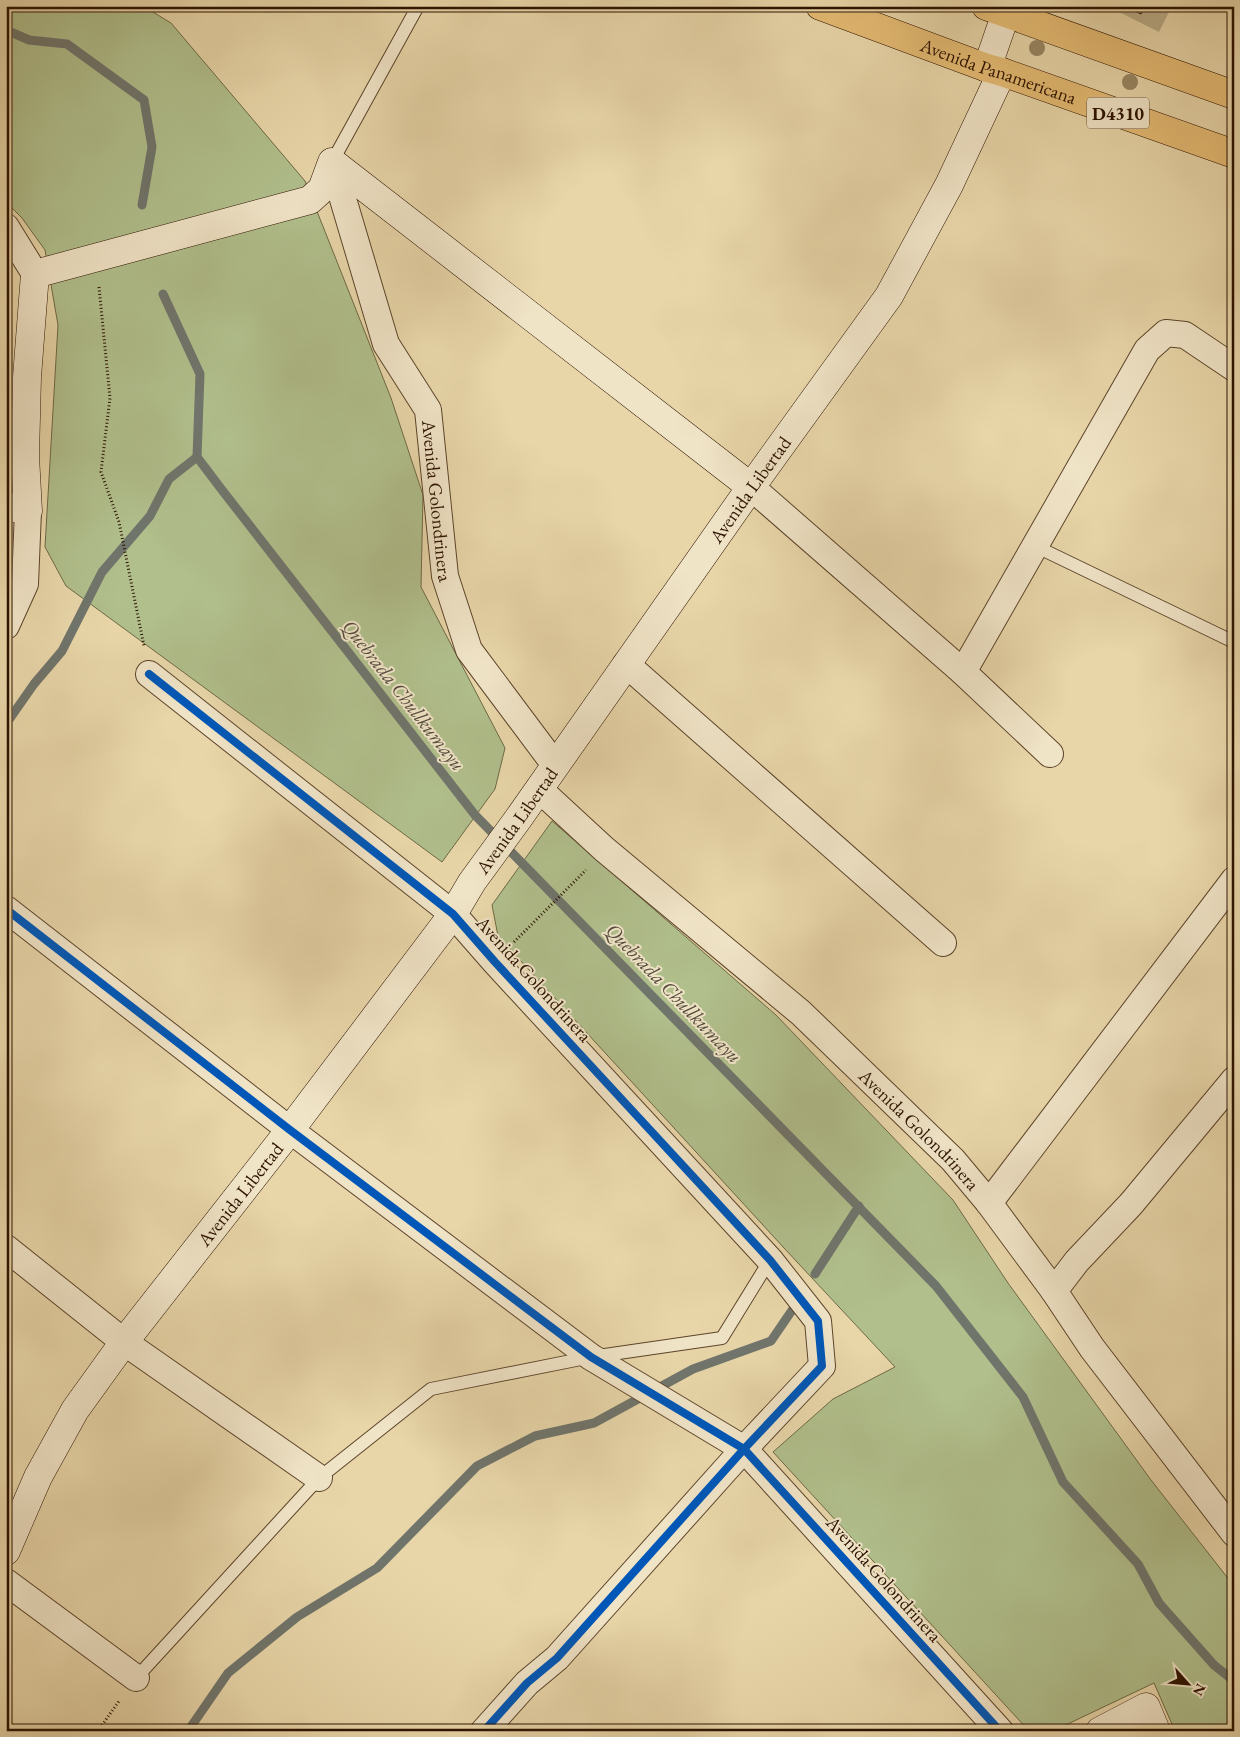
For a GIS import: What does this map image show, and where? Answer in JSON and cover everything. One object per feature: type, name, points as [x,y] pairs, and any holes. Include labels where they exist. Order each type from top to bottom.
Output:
[{"type":"main road","name":"Avenida Panamericana","points":[[820,6],[1234,154]]},
{"type":"main road","points":[[996,10],[1234,95]]},
{"type":"main road","name":"Avenida Libertad","points":[[6,1552],[38,1477],[76,1410],[124,1342],[290,1130],[453,914],[472,882],[750,487],[889,296],[949,185],[995,70],[996,10]]},
{"type":"main road","points":[[17,509],[25,456],[27,377],[35,274],[310,200],[322,189],[332,162],[750,487]]},
{"type":"main road","points":[[1100,1731],[1146,1707],[1156,1731]]},
{"type":"street","name":"Avenida Golondrinera","points":[[332,162],[386,344],[428,410],[445,576],[469,650],[555,766]]},
{"type":"street","points":[[6,227],[35,274]]},
{"type":"street","points":[[963,672],[1147,350],[1166,333],[1185,335],[1234,368]]},
{"type":"street","points":[[750,487],[963,672],[1050,754]]},
{"type":"street","points":[[6,626],[25,584],[17,509]]},
{"type":"street","points":[[626,664],[943,943]]},
{"type":"street","name":"Avenida Golondrinera","points":[[150,674],[453,914],[770,1260],[818,1322],[822,1366],[744,1449]]},
{"type":"street","name":"Avenida Golondrinera","points":[[539,789],[604,849],[800,1012],[953,1160],[989,1203],[1054,1291],[1092,1348],[1234,1533]]},
{"type":"street","points":[[989,1203],[1234,880]]},
{"type":"street","name":"Avenida Golondrinera","points":[[6,909],[290,1130],[591,1357],[744,1449],[1000,1731]]},
{"type":"street","points":[[1054,1291],[1077,1262],[1131,1204],[1234,1080]]},
{"type":"street","points":[[6,1248],[124,1342],[319,1478]]},
{"type":"street","points":[[484,1731],[528,1683],[557,1658],[744,1449]]},
{"type":"street","points":[[6,1582],[136,1678]]},
{"type":"lane","points":[[332,162],[418,6]]},
{"type":"lane","points":[[1035,546],[1234,642]]},
{"type":"lane","points":[[136,1678],[319,1478],[431,1390],[591,1357],[722,1338],[770,1260]]},
{"type":"path","points":[[96,258],[110,398],[101,472],[119,522],[150,674]]},
{"type":"path","points":[[534,921],[572,885]]},
{"type":"path","points":[[98,1731],[136,1678]]},
{"type":"green space","points":[[6,6],[143,6],[171,23],[305,181],[391,398],[423,495],[421,587],[505,748],[495,789],[442,862],[66,586],[45,547],[58,325],[45,250],[22,218],[6,202]]},
{"type":"green space","points":[[552,821],[776,1015],[953,1200],[1008,1283],[1151,1480],[1234,1586],[1234,1731],[1175,1731],[1154,1683],[1053,1731],[1029,1731],[773,1452],[833,1399],[895,1367],[498,936],[492,905]]},
{"type":"building","points":[[1124,6],[1145,6],[1141,14]]},
{"type":"waterway","name":"Quebrada Chullkumayu","points":[[6,30],[29,40],[67,44],[144,100],[152,147],[142,205]]},
{"type":"waterway","name":"Quebrada Chullkumayu","points":[[163,294],[200,374],[197,457],[222,490],[475,815],[936,1286],[1023,1397],[1063,1482],[1138,1564],[1159,1603],[1214,1665],[1234,1681]]},
{"type":"waterway","points":[[6,724],[34,684],[62,651],[102,572],[150,516],[169,479],[197,457]]},
{"type":"waterway","points":[[815,1274],[859,1206]]},
{"type":"waterway","points":[[188,1731],[228,1673],[297,1617],[377,1568],[477,1466],[535,1436],[594,1423],[693,1369],[771,1341],[797,1303]]},
{"type":"cycle path","points":[[149,674],[453,914],[770,1260],[818,1321],[822,1366],[744,1449],[557,1658],[527,1683],[484,1731]]},
{"type":"cycle path","points":[[6,909],[290,1130],[591,1357],[744,1449],[1000,1731]]}]
